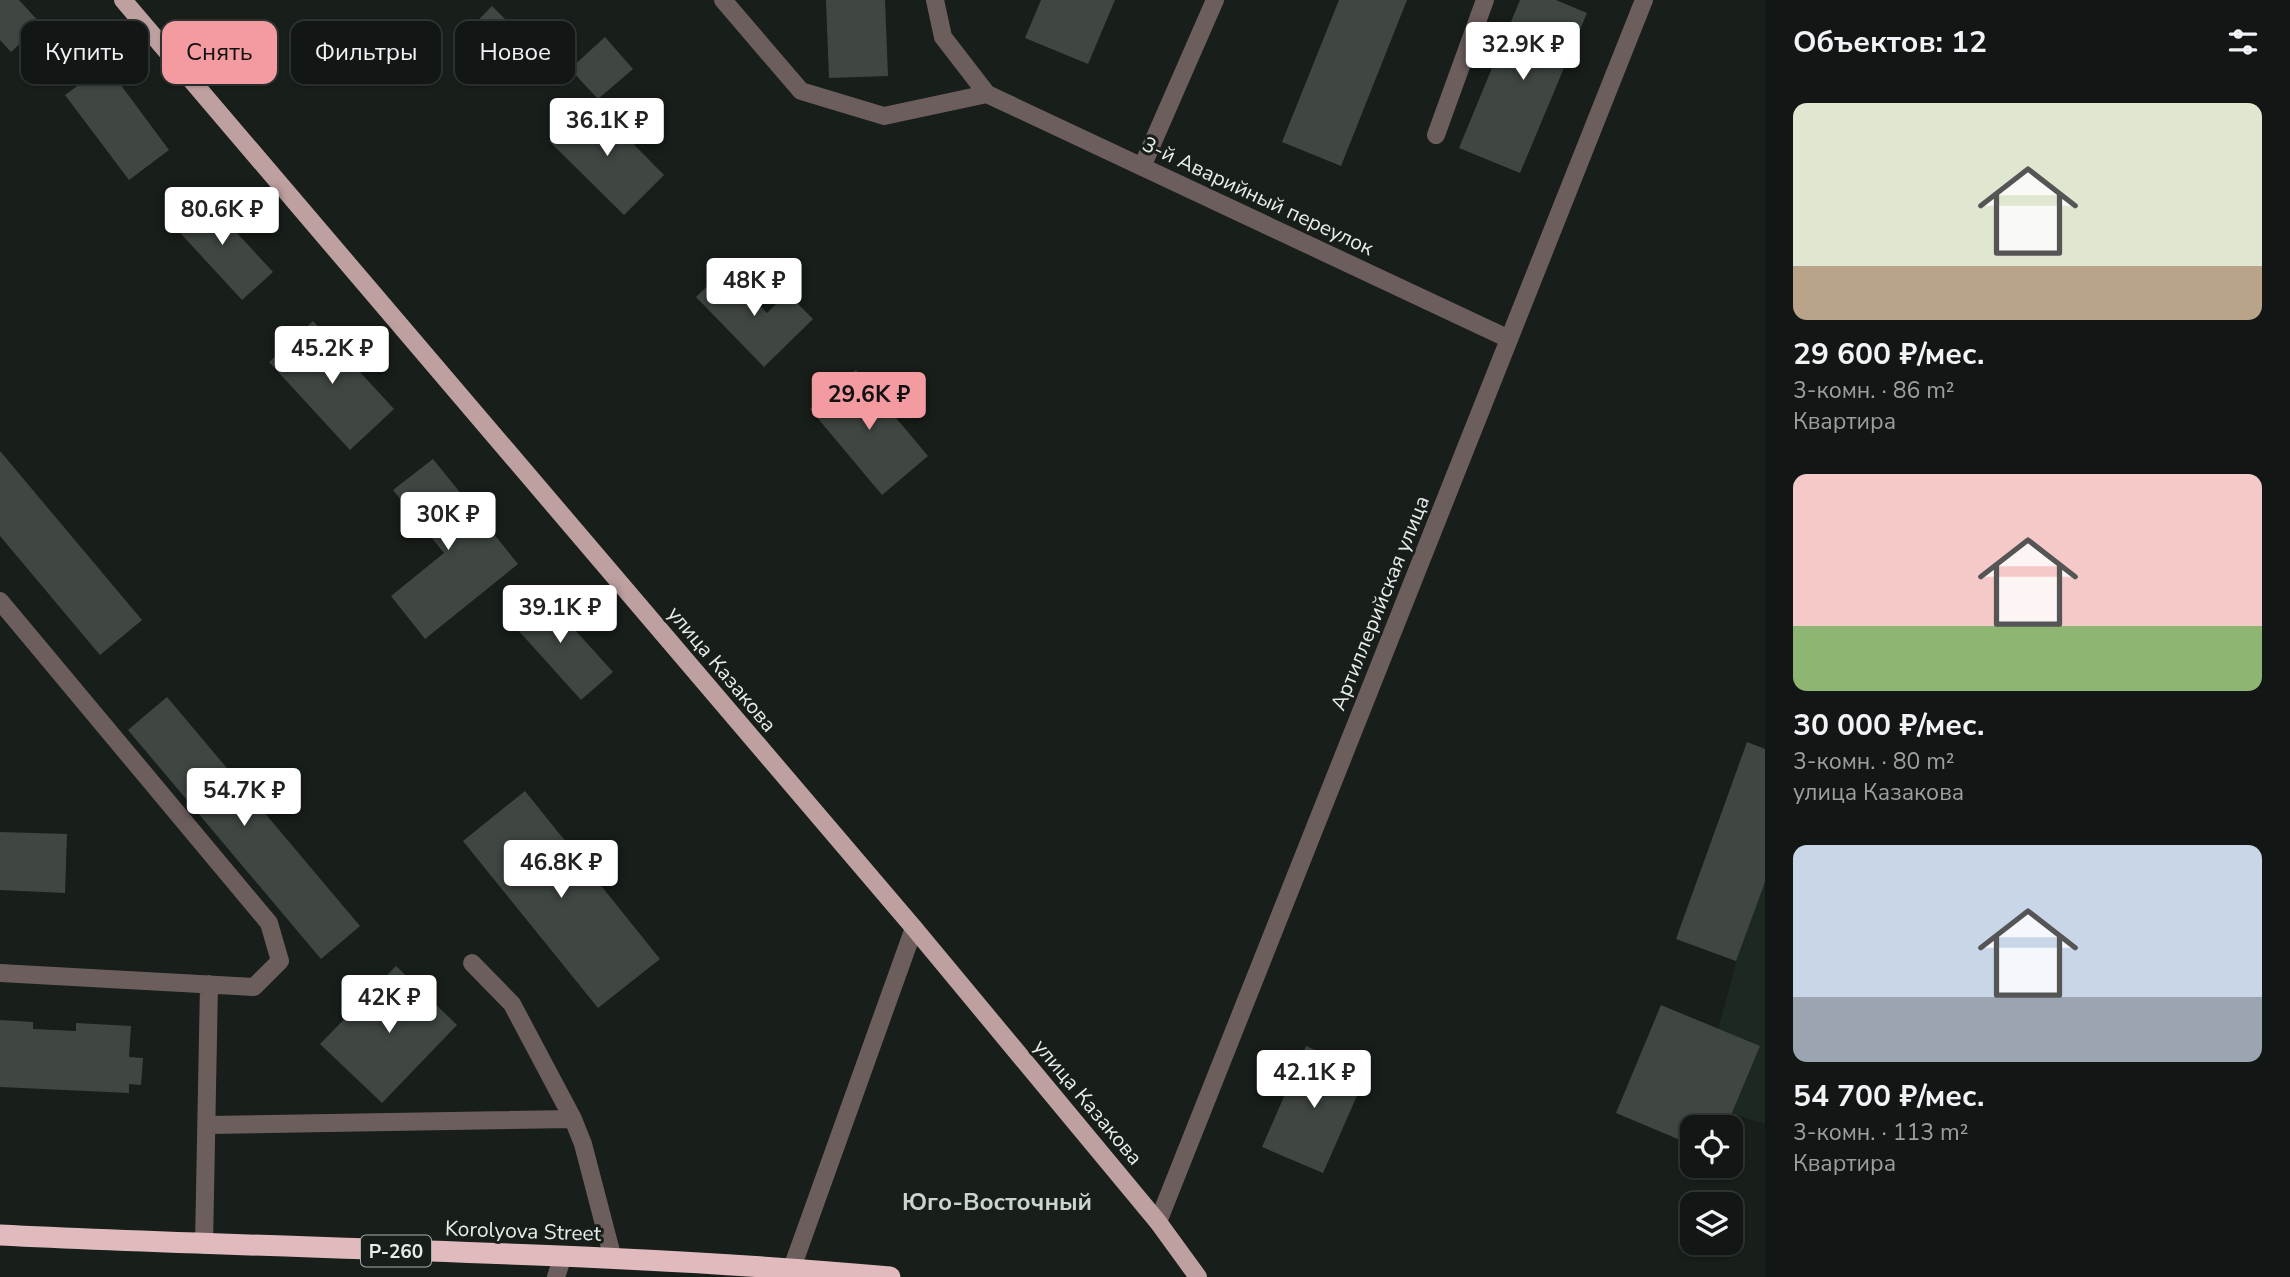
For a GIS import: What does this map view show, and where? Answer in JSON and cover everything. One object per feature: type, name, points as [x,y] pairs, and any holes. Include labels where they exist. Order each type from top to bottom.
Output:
[{"type":"highway","name":"Korolyova Street","points":[[0,1235],[204,1245],[563,1256],[792,1268]]},
{"type":"highway","name":"Р-260","points":[[792,1268],[890,1277]]},
{"type":"main road","name":"улица Казакова","points":[[123,0],[914,928],[1158,1222],[1198,1277]]},
{"type":"street","points":[[723,0],[801,91],[884,116],[987,94],[943,37],[935,0]]},
{"type":"street","points":[[1142,167],[1215,0]]},
{"type":"street","points":[[1436,135],[1485,0]]},
{"type":"street","name":"Артиллерийская улица","points":[[1158,1222],[1644,0]]},
{"type":"street","name":"3-й Аварийный переулок","points":[[987,94],[1509,339]]},
{"type":"street","points":[[0,601],[269,923],[280,961],[254,987],[0,973]]},
{"type":"street","points":[[792,1268],[914,928]]},
{"type":"street","points":[[472,963],[512,1004],[573,1119],[583,1144],[613,1259]]},
{"type":"street","points":[[204,1245],[209,984]]},
{"type":"street","points":[[207,1125],[573,1119]]},
{"type":"street","points":[[556,1277],[563,1256]]},
{"type":"shaded area","points":[[1765,856],[1765,1124],[1743,1117],[1743,1115],[1698,1104]]},
{"type":"building","points":[[0,0],[19,0],[38,21],[21,21],[21,43],[11,52],[0,40]]},
{"type":"building","points":[[826,0],[885,0],[888,76],[829,78]]},
{"type":"building","points":[[1041,0],[1115,0],[1088,64],[1025,38]]},
{"type":"building","points":[[1339,0],[1407,0],[1341,166],[1282,142]]},
{"type":"building","points":[[1520,0],[1556,0],[1587,13],[1520,173],[1459,148]]},
{"type":"building","points":[[492,6],[507,21],[477,21]]},
{"type":"building","points":[[605,37],[633,69],[598,99],[575,74],[575,64]]},
{"type":"building","points":[[80,84],[120,84],[169,150],[129,180],[65,95]]},
{"type":"building","points":[[590,100],[664,175],[624,215],[549,141]]},
{"type":"building","points":[[202,195],[273,272],[242,300],[171,223]]},
{"type":"building","points":[[724,270],[767,313],[787,293],[813,319],[764,367],[696,297]]},
{"type":"building","points":[[313,321],[394,409],[350,450],[269,362]]},
{"type":"building","points":[[856,370],[928,456],[882,495],[810,409]]},
{"type":"building","points":[[0,451],[142,620],[100,655],[0,536]]},
{"type":"building","points":[[433,459],[518,564],[425,639],[391,596],[444,553],[393,490]]},
{"type":"building","points":[[539,590],[613,672],[581,700],[507,618]]},
{"type":"building","points":[[167,697],[360,926],[321,959],[128,730]]},
{"type":"building","points":[[1747,742],[1765,749],[1765,882],[1736,961],[1676,939]]},
{"type":"building","points":[[525,791],[660,959],[598,1008],[463,841]]},
{"type":"building","points":[[0,832],[67,834],[65,893],[0,890]]},
{"type":"building","points":[[396,966],[457,1025],[382,1103],[320,1044]]},
{"type":"building","points":[[1661,1005],[1760,1046],[1731,1115],[1680,1115],[1680,1140],[1616,1113]]},
{"type":"building","points":[[0,1020],[33,1022],[33,1029],[76,1031],[76,1023],[131,1026],[129,1057],[143,1058],[141,1085],[129,1084],[129,1093],[0,1087]]},
{"type":"building","points":[[1306,1046],[1367,1073],[1323,1173],[1262,1147]]},
{"type":"district","name":"Юго-Восточный","points":[[997,1202]]}]
